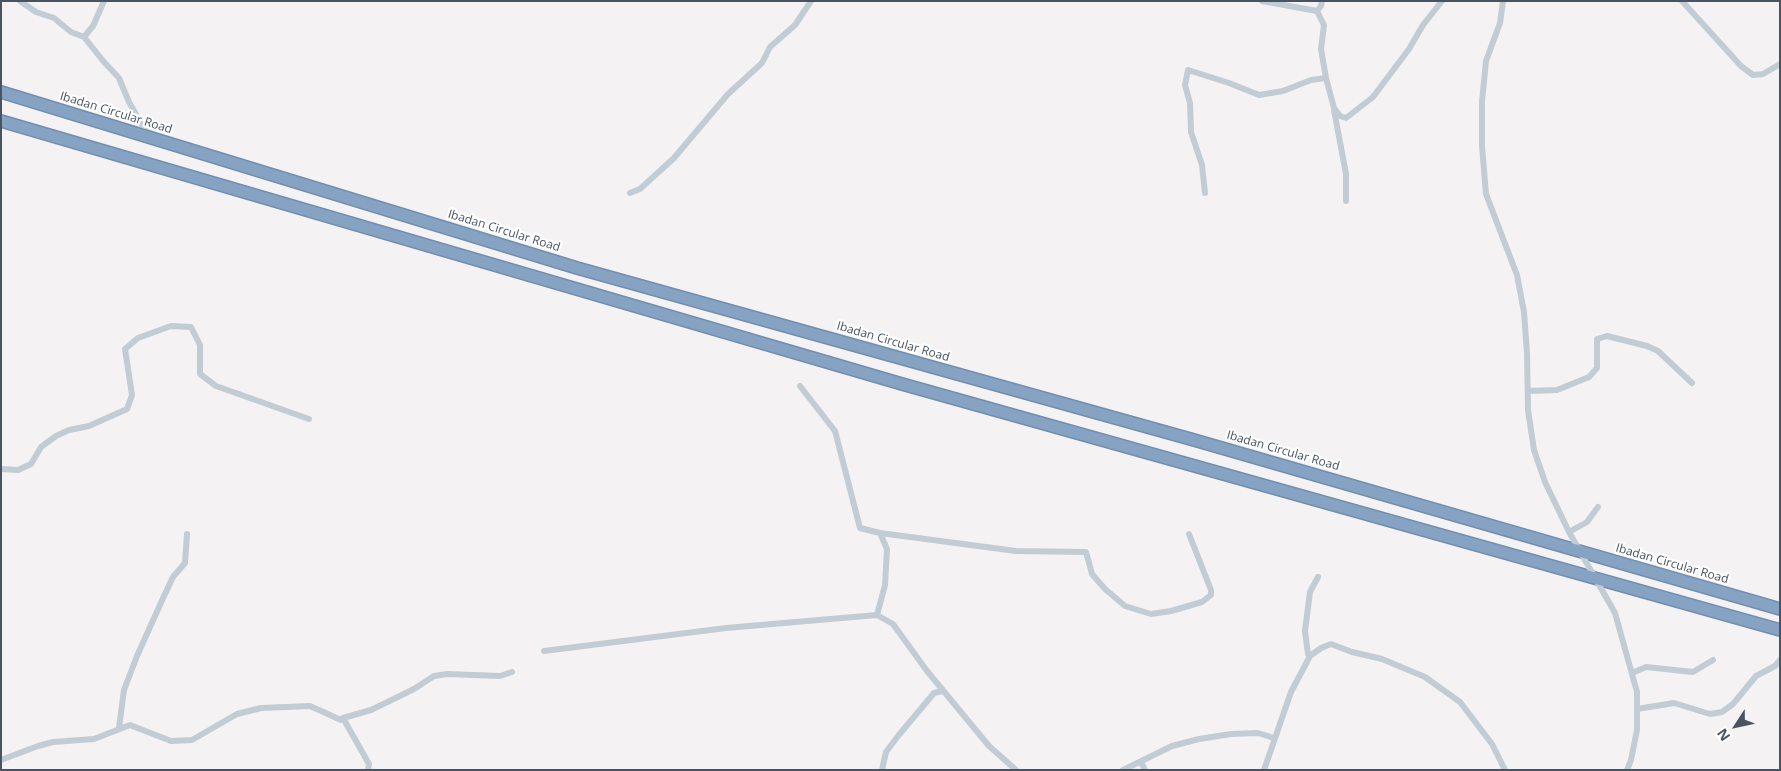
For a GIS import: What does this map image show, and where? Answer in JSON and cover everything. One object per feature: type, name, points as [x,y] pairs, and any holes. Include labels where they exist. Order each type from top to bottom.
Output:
[{"type":"highway","name":"Ibadan Circular Road","points":[[1,92],[577,268],[1194,440],[1780,609]]},
{"type":"highway","points":[[1,121],[902,384],[1780,630]]},
{"type":"street","points":[[20,1],[36,12],[54,18],[70,32],[84,37],[119,78],[128,102],[142,125],[160,128]]},
{"type":"street","points":[[84,37],[93,26],[104,1]]},
{"type":"street","points":[[630,193],[640,189],[674,158],[728,94],[762,63],[770,48],[794,25],[811,1]]},
{"type":"street","points":[[1262,1],[1317,11]]},
{"type":"street","points":[[1317,11],[1322,1]]},
{"type":"street","points":[[1334,108],[1340,116],[1346,118],[1373,97],[1410,49],[1422,25],[1442,1]]},
{"type":"street","points":[[1503,1],[1500,23],[1486,61],[1482,101],[1482,146],[1486,194],[1517,275],[1524,312],[1528,410],[1534,450],[1545,482],[1570,532],[1615,613],[1637,692],[1637,730],[1627,770]]},
{"type":"street","points":[[1682,1],[1740,66],[1753,75],[1763,74],[1780,64]]},
{"type":"street","points":[[1317,11],[1324,25],[1321,49],[1346,174],[1346,201]]},
{"type":"street","points":[[1206,193],[1202,165],[1191,132],[1190,103],[1185,85],[1188,70],[1229,83],[1259,96],[1283,91],[1311,80],[1326,78]]},
{"type":"street","points":[[1,468],[18,470],[31,464],[41,448],[56,436],[69,430],[89,426],[128,409],[132,395],[125,349],[138,338],[171,326],[191,327],[200,345],[200,374],[216,386],[309,419]]},
{"type":"street","points":[[1528,391],[1557,390],[1589,377],[1597,368],[1597,339],[1608,336],[1648,346],[1658,352],[1692,383]]},
{"type":"street","points":[[800,386],[835,431],[860,528],[880,534],[1016,551],[1086,552],[1092,574],[1105,589],[1125,606],[1151,614],[1171,611],[1202,602],[1211,595],[1211,590],[1189,534]]},
{"type":"street","points":[[1570,532],[1587,522],[1598,507]]},
{"type":"street","points":[[119,728],[124,690],[173,576],[185,563],[187,534]]},
{"type":"street","points":[[877,615],[885,585],[887,549],[880,534]]},
{"type":"street","points":[[1310,656],[1308,654],[1305,631],[1310,592],[1318,577]]},
{"type":"street","points":[[544,651],[726,628],[877,615],[893,624],[943,691],[989,746],[1012,768]]},
{"type":"street","points":[[1264,770],[1291,692],[1310,656],[1331,644],[1352,652],[1382,659],[1425,677],[1460,702],[1492,744],[1505,770]]},
{"type":"street","points":[[1632,673],[1646,667],[1693,672],[1712,660]]},
{"type":"street","points":[[1637,710],[1674,703],[1710,714],[1722,712],[1734,704],[1756,676],[1774,666],[1780,660]]},
{"type":"street","points":[[1,760],[54,742],[94,739],[130,724],[171,741],[192,740],[237,714],[260,708],[310,706],[341,720],[371,710],[414,689],[434,676],[447,674],[500,676],[512,672]]},
{"type":"street","points":[[882,770],[886,752],[898,736],[934,693],[943,691]]},
{"type":"street","points":[[344,718],[369,764],[368,770]]},
{"type":"street","points":[[1123,770],[1172,746],[1199,739],[1231,734],[1258,733],[1274,738]]},
{"type":"street","points":[[1141,762],[1145,770]]}]
